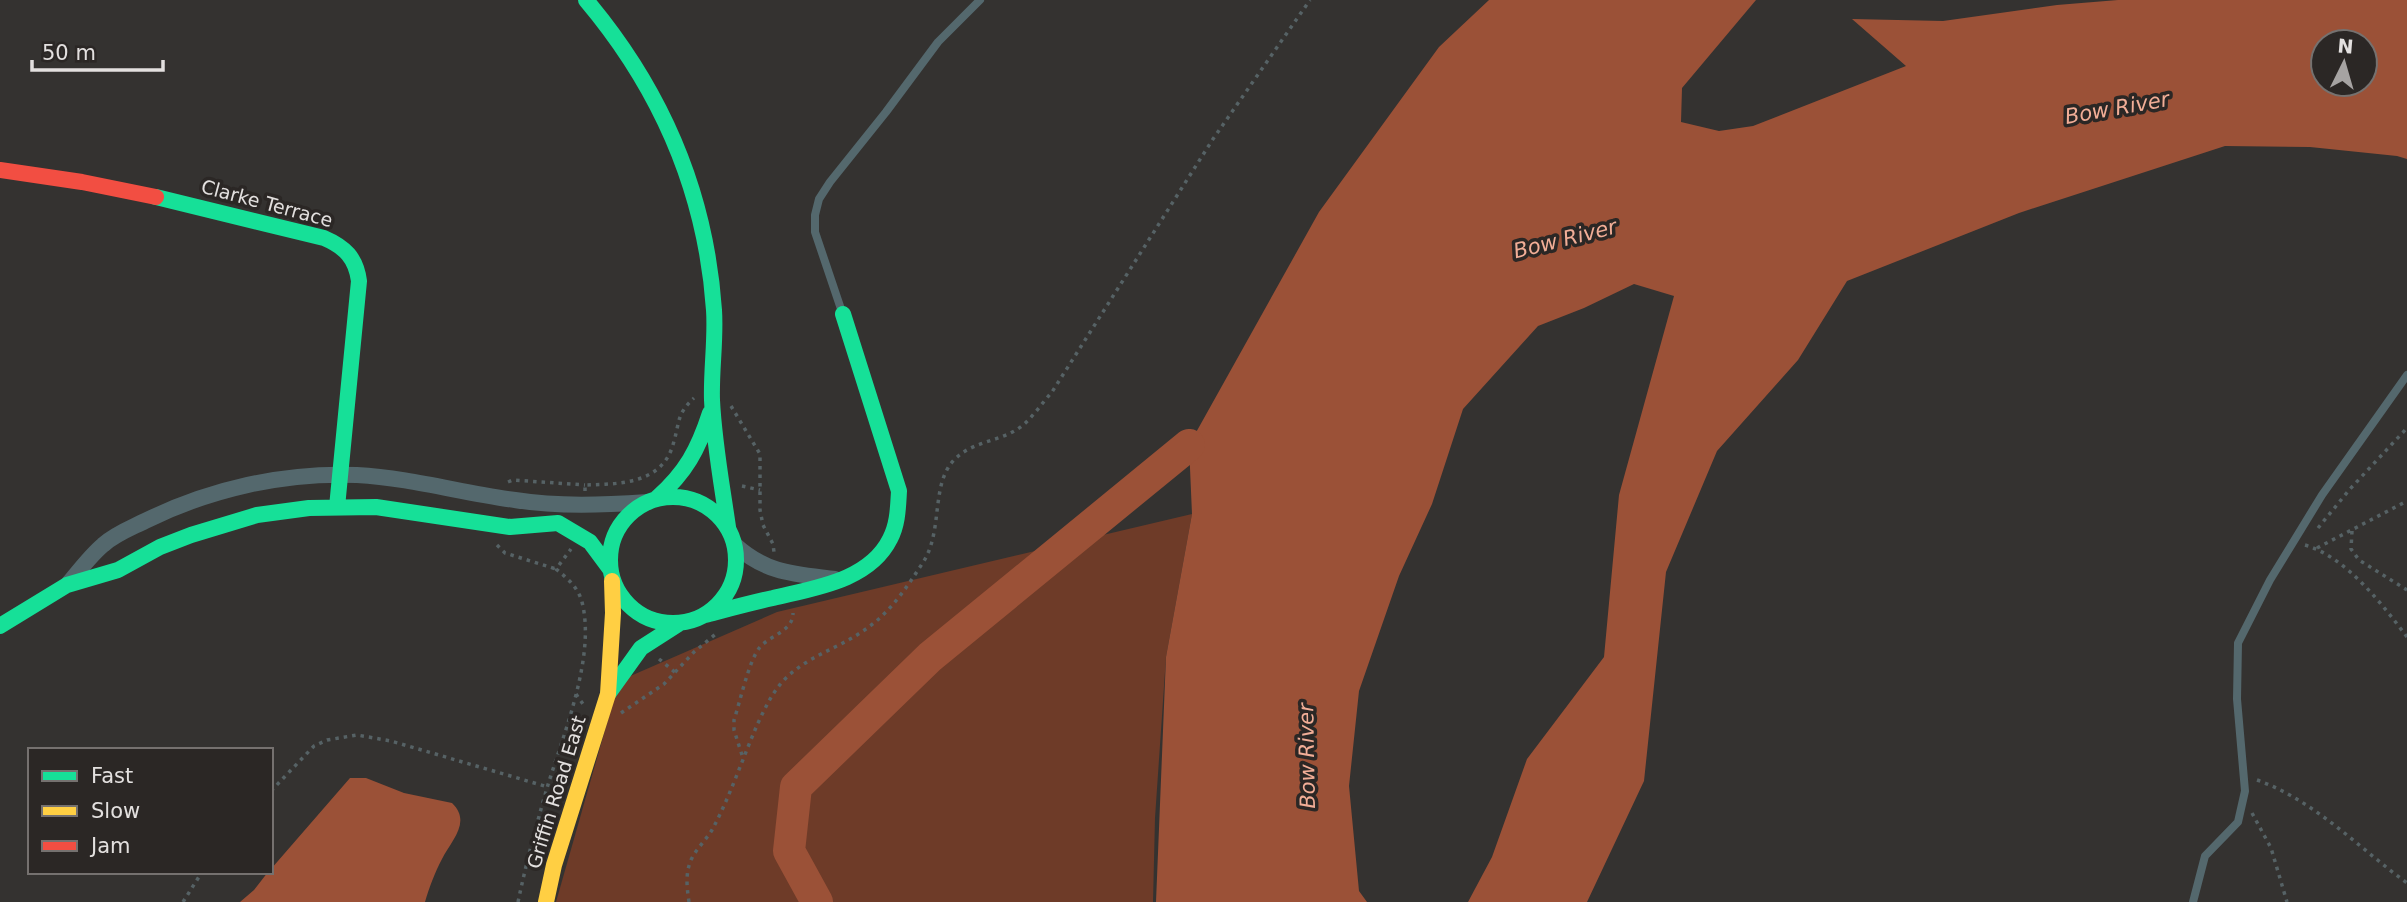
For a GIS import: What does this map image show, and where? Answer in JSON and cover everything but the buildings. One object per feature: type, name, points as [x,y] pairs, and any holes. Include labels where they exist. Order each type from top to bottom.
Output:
[{"type":"street","points":[[586,0],[625,49],[654,98],[695,200],[712,290],[712,408],[727,527]]},
{"type":"street","name":"Clarke Terrace","points":[[0,170],[78,181],[169,199],[324,238],[345,249],[354,258],[359,281],[337,507]]},
{"type":"street","points":[[0,626],[67,585],[118,570],[160,547],[218,525],[287,510],[337,507],[376,507],[510,527],[558,523],[590,542],[611,574],[622,598],[638,613],[658,622],[680,623],[812,590],[841,580],[859,573],[874,562],[886,548],[897,521],[899,502],[895,478],[843,314]]},
{"type":"street","points":[[611,574],[610,549],[617,529],[630,513],[652,500],[690,465],[712,408]]},
{"type":"street","points":[[67,585],[104,544],[124,531],[182,505],[257,483],[340,475],[414,481],[540,503],[596,505],[677,496],[697,501],[714,511],[727,527],[735,545],[737,565],[732,585],[721,602],[705,615]]},
{"type":"street","points":[[735,545],[751,560],[766,567],[841,580]]},
{"type":"street","name":"Griffin Road East","points":[[546,902],[554,865],[608,694],[613,613],[611,574]]},
{"type":"street","name":"Griffin Road East","points":[[608,694],[641,648],[680,623]]},
{"type":"lane","points":[[843,314],[815,232],[819,199],[938,42],[980,0]]},
{"type":"lane","points":[[2193,902],[2205,856],[2238,822],[2244,797],[2237,699],[2238,643],[2293,541],[2407,374]]},
{"type":"path","points":[[689,902],[686,883],[691,861],[712,830],[771,694],[784,679],[818,653],[860,633],[886,613],[897,600],[931,549],[946,470],[967,450],[1017,430],[1052,391],[1213,139],[1310,0]]},
{"type":"path","points":[[714,379],[758,448],[762,468],[760,490],[763,525],[774,548],[772,557]]},
{"type":"path","points":[[513,480],[585,485],[631,483],[658,469],[674,445],[681,411]]},
{"type":"path","points":[[2305,545],[2350,489],[2407,428]]},
{"type":"path","points":[[734,482],[746,489],[760,490]]},
{"type":"path","points":[[585,485],[585,495]]},
{"type":"path","points":[[2317,548],[2407,501]]},
{"type":"path","points":[[2352,531],[2351,549],[2359,560],[2407,590]]},
{"type":"path","points":[[2293,541],[2317,548],[2339,562],[2407,637]]},
{"type":"path","points":[[556,569],[577,543]]},
{"type":"path","points":[[505,552],[556,569],[571,581],[578,591],[584,620],[576,694],[531,842],[518,902]]},
{"type":"path","points":[[743,757],[734,730],[734,720],[751,667],[760,648],[793,620],[792,608]]},
{"type":"path","points":[[597,729],[664,684],[694,652],[719,632]]},
{"type":"path","points":[[651,653],[676,673]]},
{"type":"path","points":[[273,789],[314,746],[327,740],[357,735],[391,741],[548,787]]},
{"type":"path","points":[[2243,775],[2279,787],[2322,816],[2407,883]]},
{"type":"path","points":[[2244,797],[2271,848],[2287,902]]},
{"type":"path","points":[[183,902],[201,874]]},
{"type":"shaded area","points":[[1192,514],[1166,657],[1155,818],[1153,902],[556,902],[619,681],[777,612]]},
{"type":"water","name":"Bow River","points":[[1489,0],[1756,0],[1682,88],[1681,122],[1719,131],[1753,126],[1906,66],[1852,19],[1943,21],[2057,5],[2118,0],[2407,0],[2407,159],[2310,147],[2225,146],[2019,213],[1847,281],[1798,360],[1717,451],[1666,572],[1644,781],[1587,902],[1468,902],[1492,857],[1527,759],[1604,657],[1619,495],[1674,296],[1634,284],[1538,326],[1463,409],[1432,504],[1399,576],[1359,691],[1349,786],[1359,891],[1367,902],[1156,902],[1166,657],[1192,514],[1189,445],[1319,212],[1439,47]]},
{"type":"water","points":[[350,778],[366,778],[404,793],[452,803],[458,810],[458,831],[437,869],[425,902],[240,902],[266,874],[273,874],[273,867]]},
{"type":"waterway","points":[[817,902],[789,851],[796,787],[930,657],[1189,445]]},
{"type":"traffic: fast","points":[[586,0],[637,70],[675,144],[690,184],[701,225],[714,310],[713,416],[728,527]]},
{"type":"traffic: fast","points":[[156,197],[324,238],[344,249],[352,260],[359,281],[337,507]]},
{"type":"traffic: fast","points":[[705,615],[839,580],[869,565],[881,553],[893,533],[899,491],[843,314]]},
{"type":"traffic: fast","points":[[657,498],[690,460],[710,413]]},
{"type":"traffic: fast","points":[[673,497],[697,502],[718,515],[731,536],[736,560],[731,584],[718,605],[697,618],[673,623],[649,618],[628,605],[615,584],[610,560],[615,536],[628,515],[649,502],[673,497]]},
{"type":"traffic: fast","points":[[0,626],[67,585],[118,570],[160,547],[191,535],[257,515],[309,508],[376,507],[510,527],[558,523],[590,542],[610,569]]},
{"type":"traffic: fast","points":[[608,694],[641,648],[680,623]]},
{"type":"traffic: slow","points":[[546,902],[554,865],[608,694],[613,613],[612,581]]},
{"type":"traffic: jam","points":[[0,170],[82,182],[156,197]]}]
